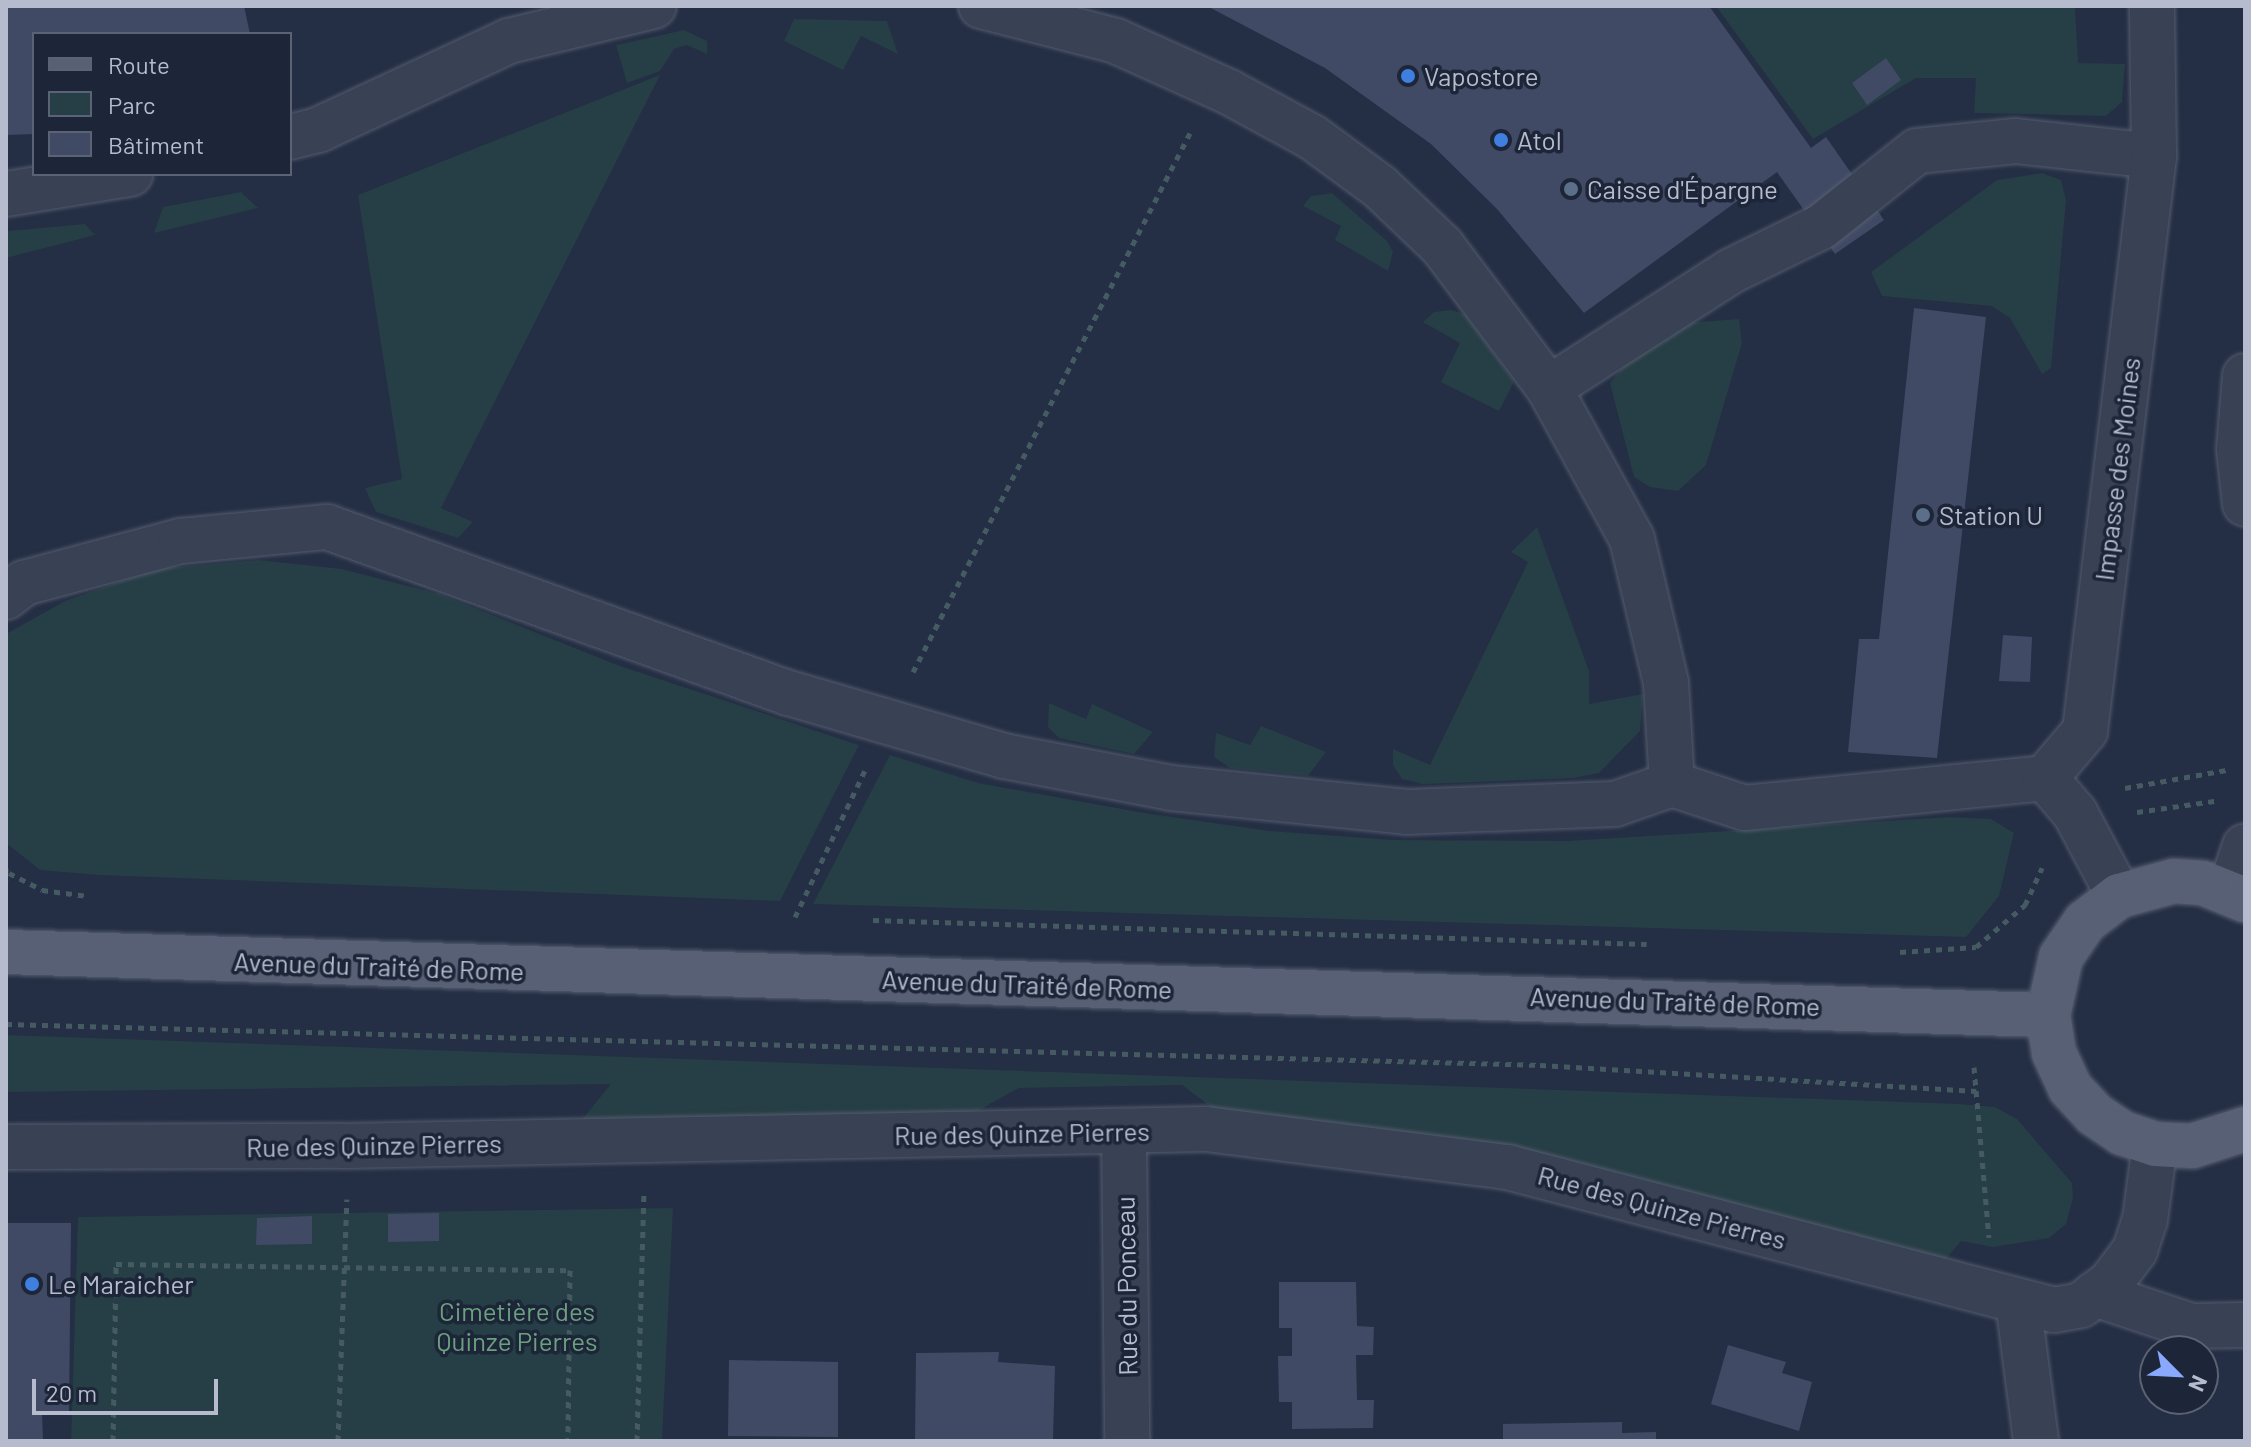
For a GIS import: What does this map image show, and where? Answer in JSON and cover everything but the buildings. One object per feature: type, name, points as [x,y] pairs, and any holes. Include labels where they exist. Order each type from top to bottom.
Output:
[{"type":"main road","points":[[2238,895],[2174,881],[2119,896],[2085,922],[2061,957],[2048,1015],[2054,1053],[2070,1088],[2113,1127],[2155,1144],[2192,1146],[2245,1129]]},
{"type":"main road","name":"Avenue du Traité de Rome","points":[[6,952],[2048,1015]]},
{"type":"street","points":[[292,136],[318,130],[509,41],[654,6]]},
{"type":"street","points":[[981,6],[1116,41],[1312,137],[1380,187],[1442,246],[1549,388],[1632,539],[1666,683],[1672,784]]},
{"type":"street","name":"Impasse des Moines","points":[[2045,778],[2085,731],[2154,156],[2152,6]]},
{"type":"street","points":[[1549,388],[1731,271],[1821,227],[1917,151],[2015,141],[2154,156]]},
{"type":"street","points":[[6,194],[118,176]]},
{"type":"street","points":[[2245,376],[2245,504]]},
{"type":"street","points":[[15,590],[181,541],[327,527],[789,693],[1004,756],[1187,790],[1407,812],[1615,804],[1672,784],[1745,808],[2045,778],[2075,813],[2119,896]]},
{"type":"street","points":[[2238,895],[2245,846]]},
{"type":"street","name":"Rue des Quinze Pierres","points":[[6,1147],[345,1146],[1206,1129],[1507,1167],[2054,1310],[2081,1305],[2095,1294]]},
{"type":"street","name":"Rue du Ponceau","points":[[1124,1132],[1127,1441]]},
{"type":"street","points":[[2095,1294],[2111,1282],[2135,1250],[2145,1220],[2155,1144]]},
{"type":"street","points":[[2095,1294],[2191,1326],[2245,1325]]},
{"type":"street","points":[[2004,1297],[2036,1441]]},
{"type":"path","points":[[911,676],[1193,128]]},
{"type":"path","points":[[795,917],[873,755]]},
{"type":"path","points":[[2119,789],[2226,770]]},
{"type":"path","points":[[2130,814],[2162,805],[2219,801]]},
{"type":"path","points":[[6,868],[6,880]]},
{"type":"path","points":[[1976,947],[2025,905],[2042,868]]},
{"type":"path","points":[[6,1024],[1540,1065],[1976,1091]]},
{"type":"path","points":[[1974,1067],[1991,1248]]},
{"type":"path","points":[[637,1441],[645,1141]]},
{"type":"path","points":[[338,1441],[345,1146]]},
{"type":"path","points":[[113,1441],[116,1264],[570,1270],[568,1441]]},
{"type":"green space","points":[[1716,6],[2075,6],[2078,63],[2125,64],[2122,102],[2106,116],[1974,113],[1976,78],[1916,78],[1813,139]]},
{"type":"green space","points":[[794,19],[887,21],[898,54],[861,36],[843,70],[784,41]]},
{"type":"green space","points":[[684,30],[707,41],[707,54],[687,45],[674,49],[660,71],[627,83],[616,45]]},
{"type":"green space","points":[[660,75],[441,508],[473,522],[458,538],[376,512],[365,488],[402,479],[358,195]]},
{"type":"green space","points":[[2042,173],[2061,180],[2066,200],[2051,368],[2042,374],[2010,318],[1992,306],[1882,296],[1871,272],[1997,180]]},
{"type":"green space","points":[[241,192],[258,208],[154,233],[163,207]]},
{"type":"green space","points":[[1332,193],[1387,241],[1393,252],[1388,271],[1335,240],[1341,226],[1303,206],[1311,196]]},
{"type":"green space","points":[[85,224],[95,235],[6,258],[7,231]]},
{"type":"green space","points":[[1451,310],[1465,314],[1514,382],[1499,411],[1441,382],[1460,343],[1423,322],[1434,312]]},
{"type":"green space","points":[[1739,319],[1742,343],[1706,465],[1678,491],[1650,487],[1634,477],[1610,383],[1629,360],[1684,323]]},
{"type":"green space","points":[[1537,527],[1589,671],[1589,704],[1643,694],[1640,731],[1599,773],[1574,778],[1422,784],[1402,779],[1393,765],[1393,749],[1430,765],[1528,562],[1511,552]]},
{"type":"green space","points":[[259,560],[342,569],[439,594],[620,666],[859,745],[780,901],[99,875],[40,870],[6,843],[6,634],[65,601],[156,569]]},
{"type":"green space","points":[[1049,703],[1086,719],[1092,704],[1153,732],[1134,754],[1059,738],[1048,727]]},
{"type":"green space","points":[[1261,726],[1326,752],[1308,776],[1230,768],[1214,757],[1216,733],[1250,745]]},
{"type":"green space","points":[[890,755],[978,783],[1145,813],[1269,831],[1393,840],[1567,841],[1950,817],[1991,819],[2014,833],[1999,896],[1966,937],[813,904]]},
{"type":"green space","points":[[6,1035],[1959,1104],[1995,1107],[2017,1119],[2072,1183],[2073,1198],[2066,1224],[2049,1238],[1993,1247],[1961,1241],[1942,1264],[1215,1110],[1182,1085],[1019,1088],[972,1114],[580,1122],[611,1084],[6,1092]]},
{"type":"green space","name":"Cimetière des Quinze Pierres","points":[[673,1208],[662,1441],[71,1441],[78,1217]]},
{"type":"place","name":"Vapostore","points":[[1408,76]]},
{"type":"place","name":"Atol","points":[[1501,140]]},
{"type":"place","name":"Caisse d'Épargne","points":[[1571,189]]},
{"type":"place","name":"Station U","points":[[1923,515]]},
{"type":"place","name":"Le Maraicher","points":[[32,1284]]}]
